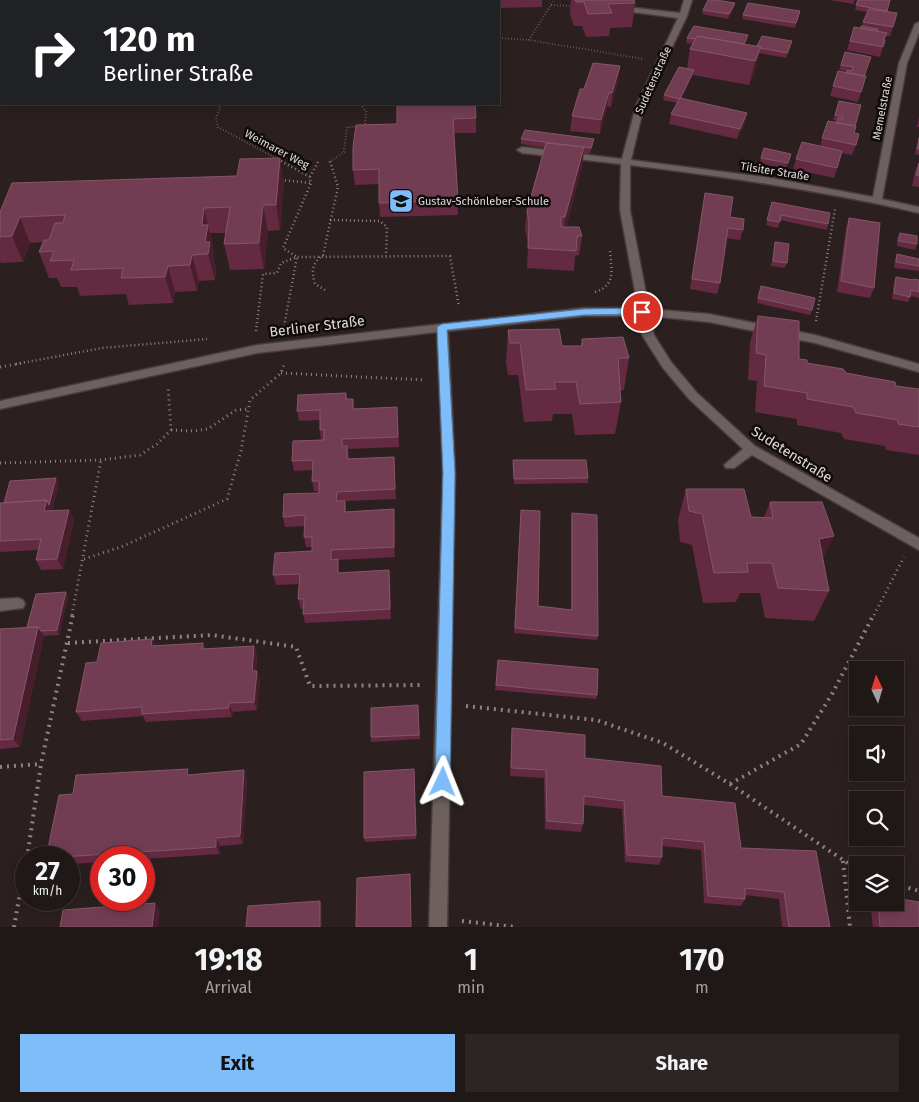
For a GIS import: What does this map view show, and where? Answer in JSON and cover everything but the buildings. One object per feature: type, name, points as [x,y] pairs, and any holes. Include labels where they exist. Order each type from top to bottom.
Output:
[{"type":"street","name":"Sudetenstraße","points":[[688,0],[683,16],[640,106],[626,162],[625,210],[642,312],[648,335],[667,365],[693,396],[751,449],[916,544]]},
{"type":"street","points":[[582,4],[683,16]]},
{"type":"street","name":"Memelstraße","points":[[877,200],[902,63],[919,24]]},
{"type":"street","name":"Tilsiter Straße","points":[[522,150],[626,162],[838,192],[919,210]]},
{"type":"street","name":"Berliner Straße","points":[[0,405],[167,370],[257,348],[584,312],[642,312]]},
{"type":"street","points":[[642,312],[709,318],[815,340],[919,368]]},
{"type":"street","points":[[439,923],[449,473],[443,381],[442,327]]},
{"type":"street","points":[[730,465],[751,449]]},
{"type":"street","points":[[0,605],[18,604]]},
{"type":"path","points":[[529,40],[554,0]]},
{"type":"path","points":[[551,5],[578,7],[582,4]]},
{"type":"path","points":[[500,38],[529,40],[661,62]]},
{"type":"path","name":"Weimarer Weg","points":[[221,105],[216,119],[218,127],[310,177],[311,183],[283,248],[297,256]]},
{"type":"path","points":[[324,290],[315,284],[312,273],[315,261],[322,256],[338,187],[329,162],[344,152],[347,127],[365,126],[366,112],[362,105]]},
{"type":"path","points":[[310,177],[318,162]]},
{"type":"path","points":[[273,180],[311,183]]},
{"type":"path","points":[[815,340],[816,317],[838,192]]},
{"type":"path","points":[[330,220],[380,220],[387,227],[386,256]]},
{"type":"path","points":[[284,326],[297,256]]},
{"type":"path","points":[[257,348],[255,335],[263,274],[277,273],[281,263],[297,256],[450,256],[459,310],[479,308],[483,324]]},
{"type":"path","points":[[0,367],[102,348],[217,338]]},
{"type":"path","points":[[84,559],[120,547],[227,499],[241,451],[250,400],[281,373],[286,358]]},
{"type":"path","points":[[167,370],[171,430]]},
{"type":"path","points":[[281,373],[443,381]]},
{"type":"path","points":[[0,464],[100,460],[140,455],[171,430],[194,431],[208,429],[236,410],[248,409]]},
{"type":"path","points":[[28,846],[41,764],[68,643],[84,559],[100,460]]},
{"type":"path","points":[[730,784],[800,744],[832,694],[900,562],[916,544]]},
{"type":"path","points":[[68,643],[212,635],[296,647],[310,686],[444,684]]},
{"type":"path","points":[[445,704],[596,720],[663,743],[730,784],[849,865]]},
{"type":"path","points":[[0,767],[41,764]]},
{"type":"path","points":[[843,861],[850,927]]},
{"type":"path","points":[[904,887],[919,891]]},
{"type":"path","points":[[14,927],[17,911]]},
{"type":"path","points":[[439,923],[478,921],[515,927]]},
{"type":"place","name":"Gustav-Schönleber-Schule","points":[[401,201]]},
{"type":"route","points":[[443,782],[449,473],[443,381],[442,327],[584,312],[642,312]]}]
